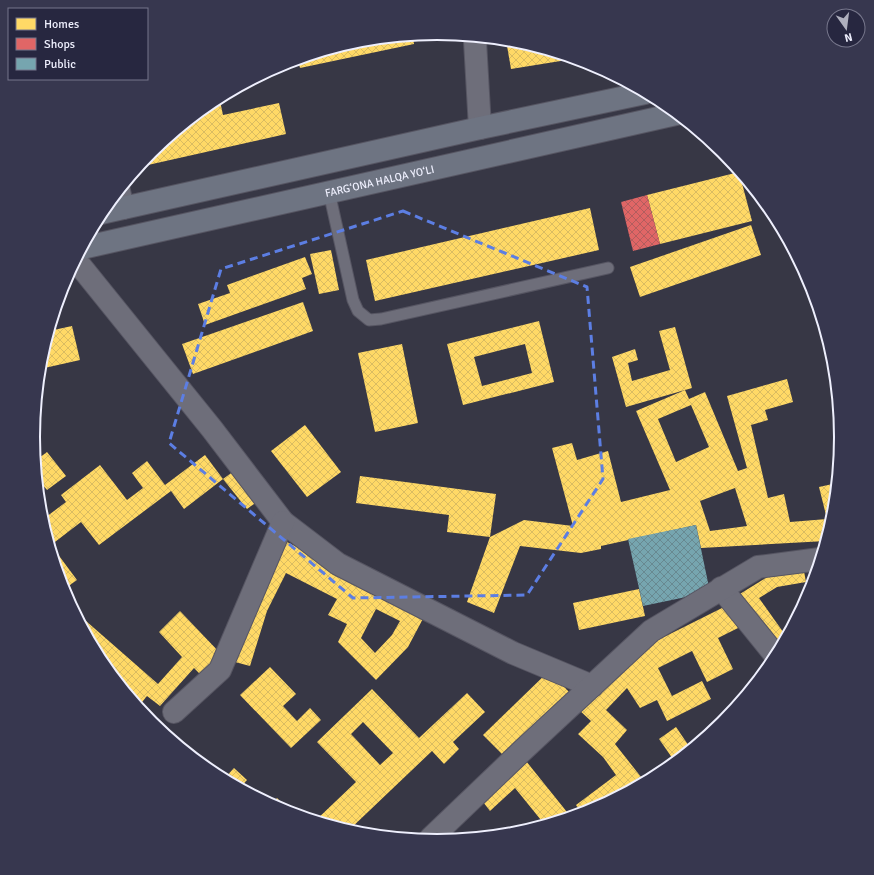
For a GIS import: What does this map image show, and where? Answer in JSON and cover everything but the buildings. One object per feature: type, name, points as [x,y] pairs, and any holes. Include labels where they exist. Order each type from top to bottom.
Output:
[{"type":"highway","points":[[121,200],[480,128],[637,95]]},
{"type":"highway","name":"FARG‘ONA HALQA YO‘LI","points":[[89,246],[669,116]]},
{"type":"street","points":[[475,42],[480,128]]},
{"type":"street","points":[[80,265],[212,429],[283,522],[338,564],[513,653],[592,686]]},
{"type":"street","points":[[174,712],[220,670],[283,522]]},
{"type":"street","points":[[436,834],[517,755],[651,631],[758,566],[815,560]]},
{"type":"street","points":[[721,588],[772,651]]},
{"type":"lane","points":[[329,192],[353,300],[358,311],[369,320],[381,319],[608,268]]},
{"type":"highlighted area","points":[[403,211],[587,287],[603,479],[527,595],[353,598],[169,443],[221,269]]}]
